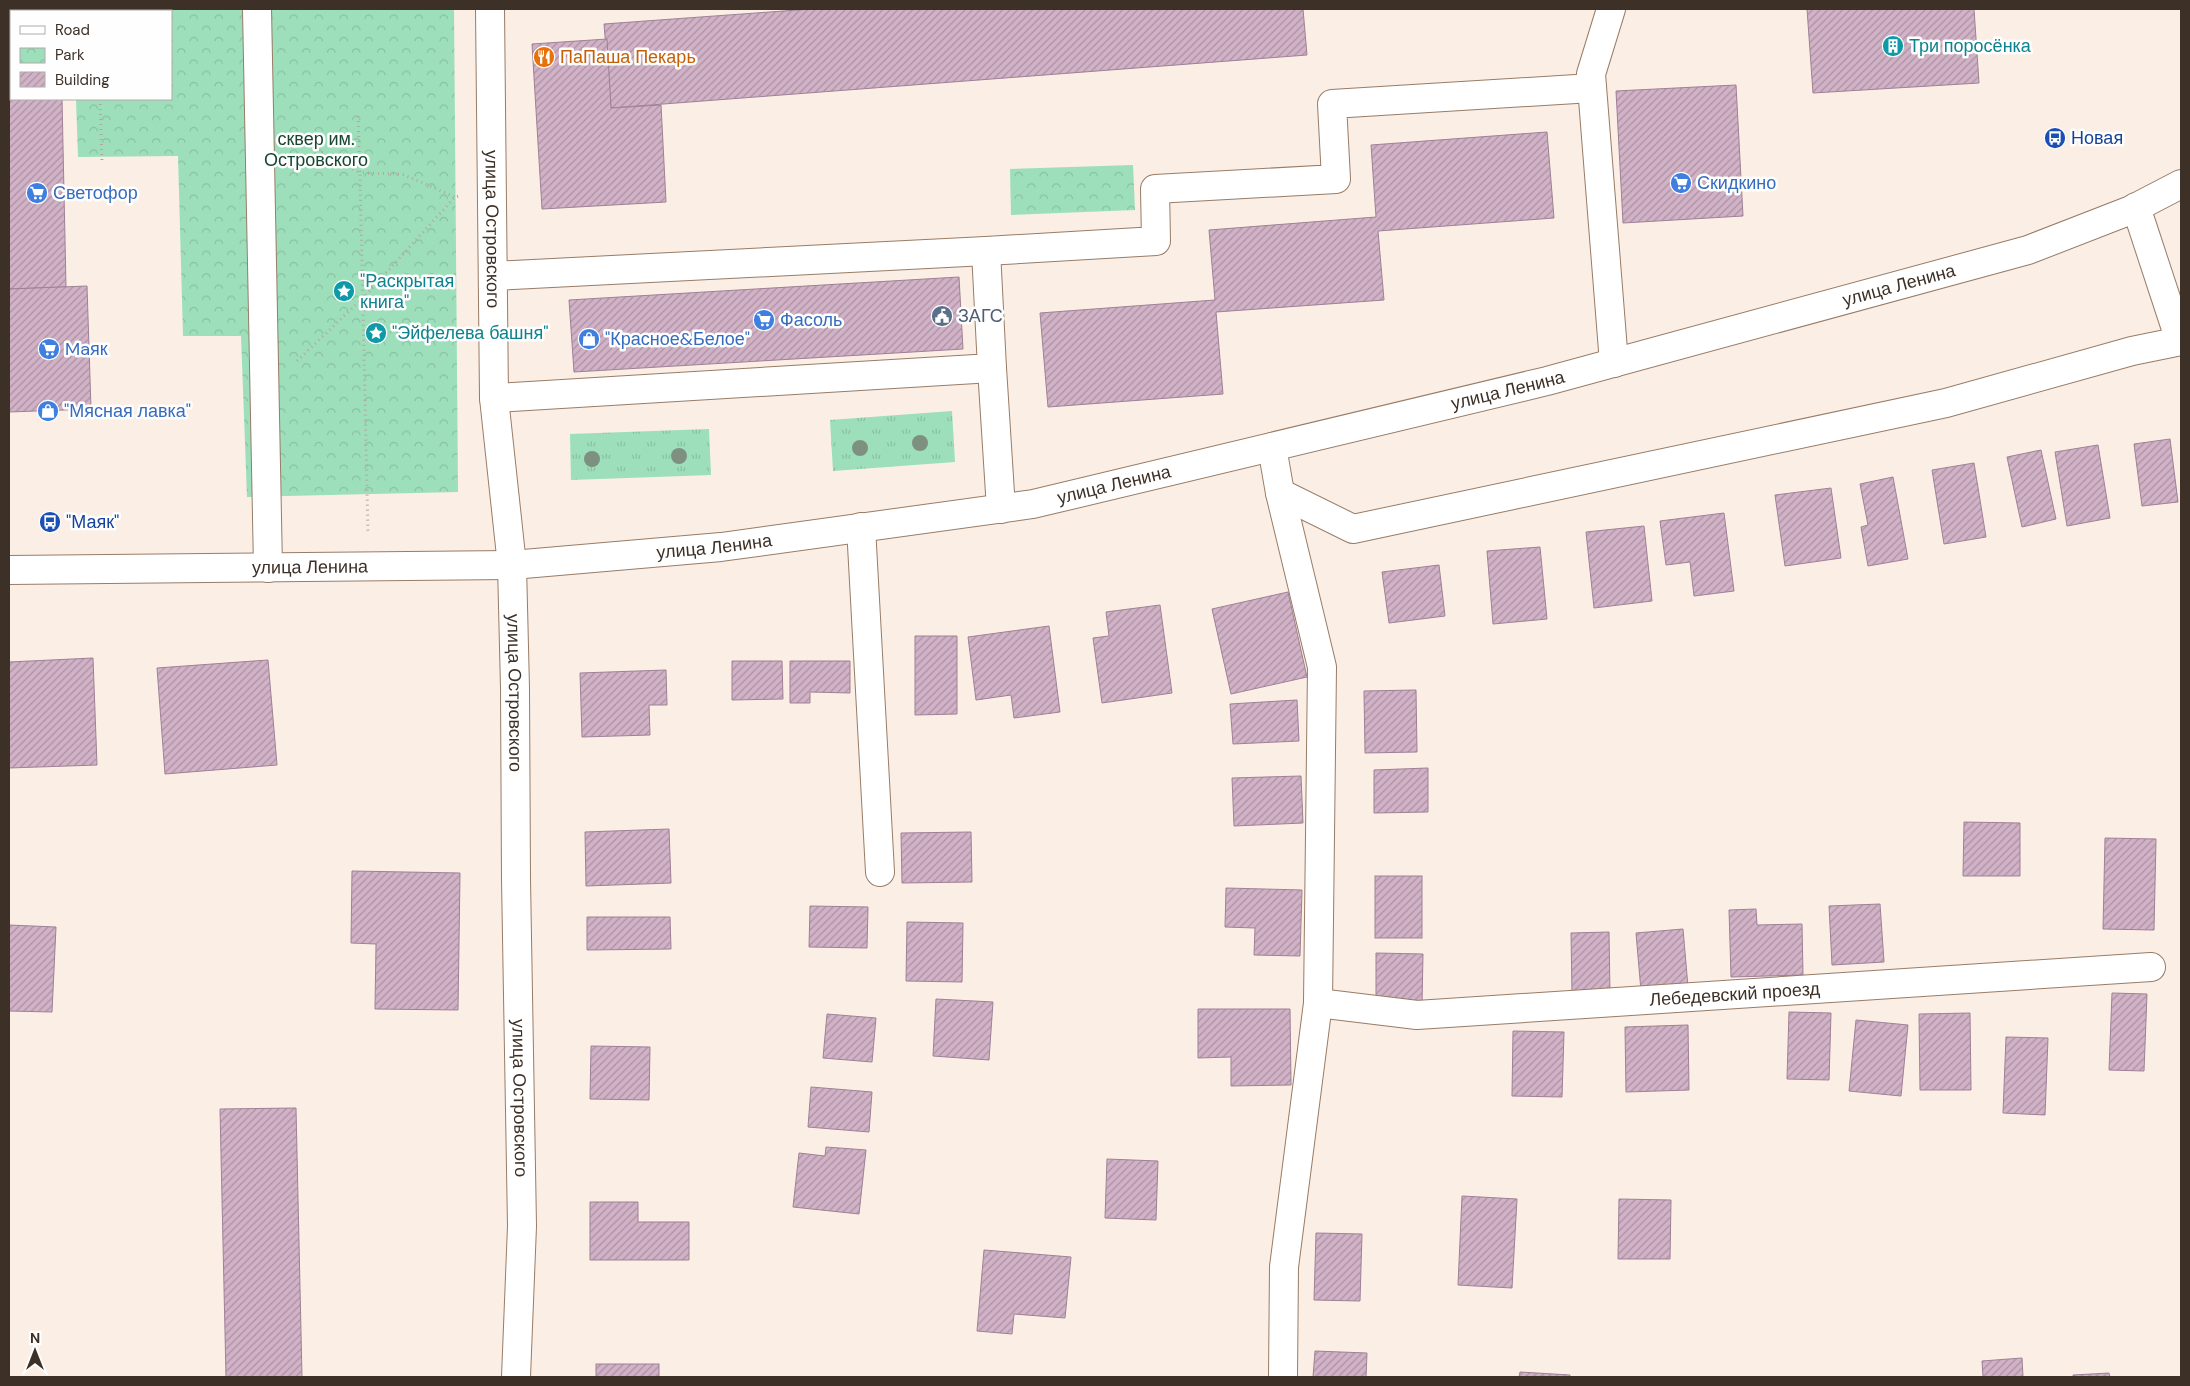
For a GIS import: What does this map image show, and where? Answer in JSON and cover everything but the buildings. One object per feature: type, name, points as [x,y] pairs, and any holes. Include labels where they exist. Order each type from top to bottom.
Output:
[{"type":"street","points":[[257,9],[268,568]]},
{"type":"street","name":"улица Островского","points":[[490,9],[494,398],[512,565],[522,1226],[516,1377]]},
{"type":"street","points":[[1611,9],[1591,74],[1614,363]]},
{"type":"street","points":[[493,276],[1156,241],[1155,189],[1336,179],[1332,104],[1592,88]]},
{"type":"street","name":"улица Ленина","points":[[9,570],[512,565],[721,547],[1033,504],[1547,381],[2028,250],[2136,208],[2181,184]]},
{"type":"street","points":[[1280,493],[1353,529],[1946,403],[2132,351],[2181,341],[2136,208]]},
{"type":"street","points":[[986,251],[1001,509]]},
{"type":"street","points":[[494,398],[992,368]]},
{"type":"street","points":[[1272,447],[1280,493],[1322,667],[1318,1003],[1284,1267],[1284,1377]]},
{"type":"street","points":[[861,527],[880,872]]},
{"type":"street","name":"Лебедевский проезд","points":[[1318,1003],[1417,1015],[2151,967]]},
{"type":"street","points":[[507,1377],[517,1341]]},
{"type":"path","points":[[100,100],[102,162]]},
{"type":"path","points":[[358,116],[364,297],[369,566]]},
{"type":"path","points":[[259,118],[360,173],[402,174],[455,197],[492,195]]},
{"type":"path","points":[[264,392],[364,297],[455,197]]},
{"type":"green space","name":"сквер им. Островского","points":[[454,9],[458,492],[247,497],[241,336],[183,336],[178,156],[78,157],[76,100],[172,100],[172,10],[73,10]]},
{"type":"green space","points":[[1133,165],[1135,210],[1011,215],[1010,169]]},
{"type":"green space","points":[[952,411],[955,462],[833,471],[830,420]]},
{"type":"green space","points":[[709,429],[711,475],[571,480],[570,434]]},
{"type":"place","name":"Три поросёнка","points":[[1893,46]]},
{"type":"place","name":"ПаПаша Пекарь","points":[[544,57]]},
{"type":"place","name":"Новая","points":[[2055,138]]},
{"type":"place","name":"Скидкино","points":[[1681,183]]},
{"type":"place","name":"Светофор","points":[[37,193]]},
{"type":"place","name":"\"Раскрытая книга\"","points":[[344,291]]},
{"type":"place","name":"ЗАГС","points":[[942,316]]},
{"type":"place","name":"Фасоль","points":[[764,320]]},
{"type":"place","name":"\"Эйфелева башня\"","points":[[376,333]]},
{"type":"place","name":"\"Красное&Белое\"","points":[[589,339]]},
{"type":"place","name":"Maяк","points":[[49,349]]},
{"type":"place","name":"\"Мясная лавка\"","points":[[48,411]]},
{"type":"place","name":"\"Маяк\"","points":[[50,522]]}]
